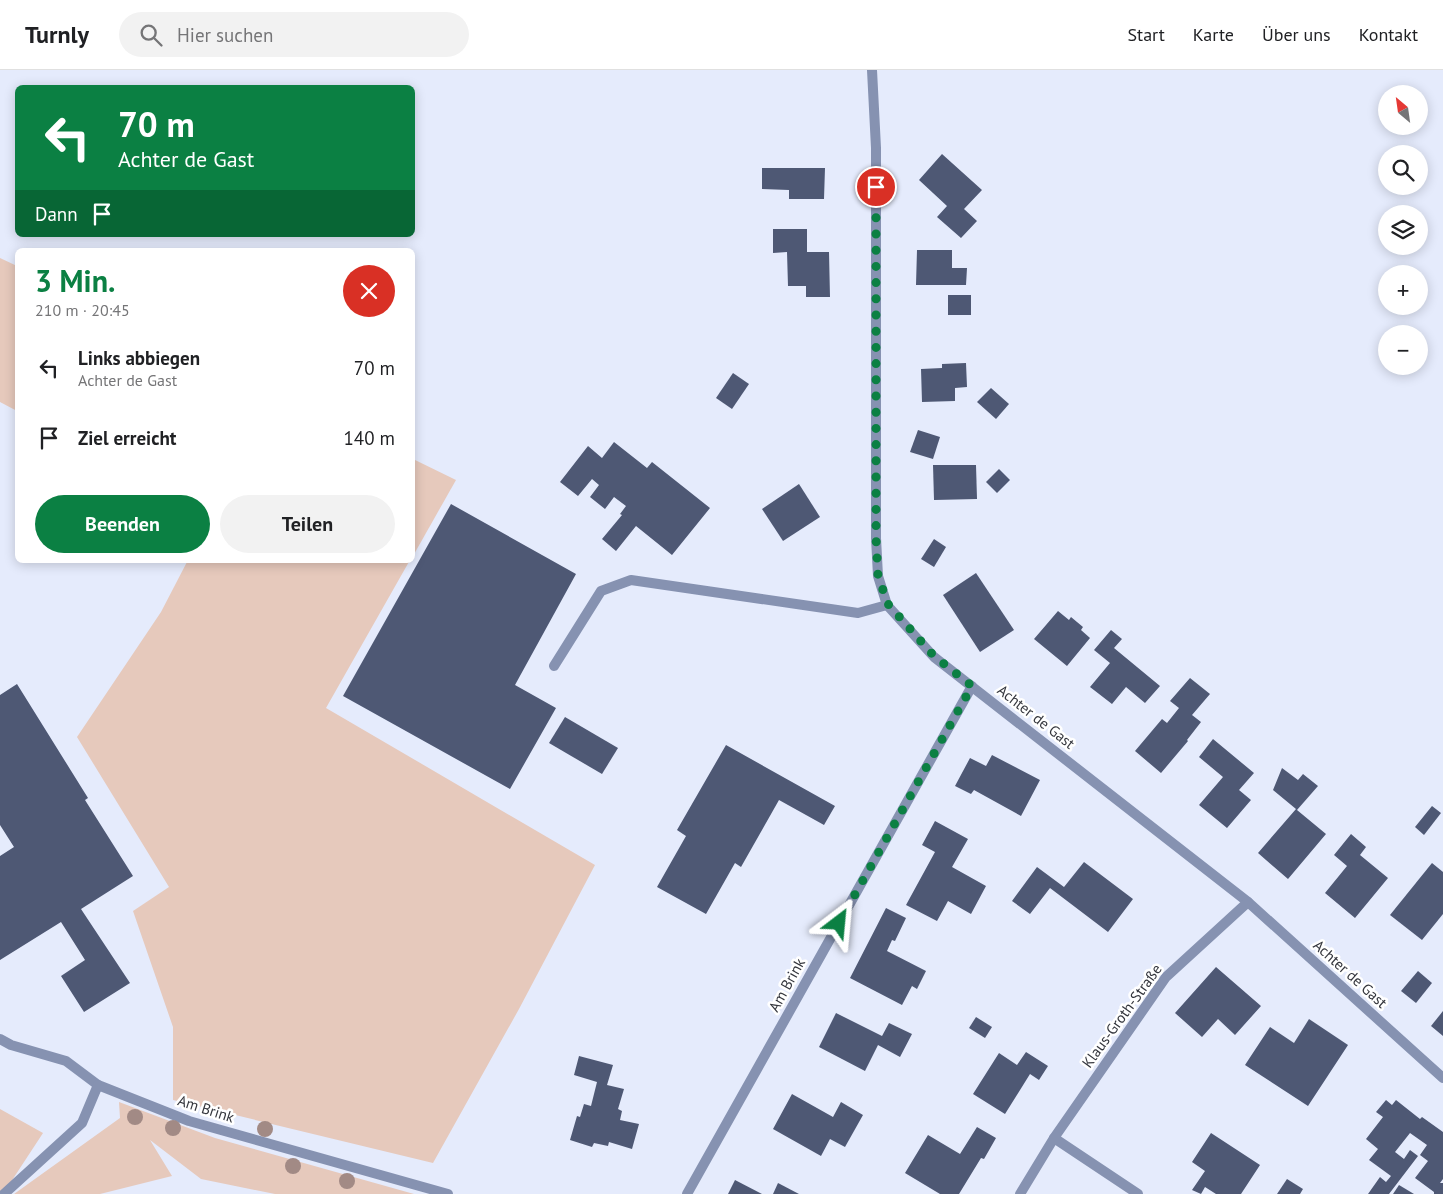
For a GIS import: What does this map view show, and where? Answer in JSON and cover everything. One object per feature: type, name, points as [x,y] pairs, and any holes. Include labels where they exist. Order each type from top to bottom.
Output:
[{"type":"street","name":"Achter de Gast","points":[[872,70],[876,148],[876,538],[878,576],[888,604],[934,656],[1248,902],[1443,1078]]},
{"type":"street","points":[[554,666],[601,591],[631,580],[858,612],[888,604]]},
{"type":"street","name":"Am Brink","points":[[687,1194],[972,686]]},
{"type":"street","name":"Klaus-Groth-Straße","points":[[1020,1194],[1054,1138],[1166,977],[1248,902]]},
{"type":"street","name":"Am Brink","points":[[0,1039],[11,1045],[66,1061],[98,1085],[189,1121],[448,1194]]},
{"type":"street","points":[[4,1194],[82,1123],[98,1085]]},
{"type":"street","points":[[1054,1138],[1138,1194]]},
{"type":"shaded area","points":[[0,258],[15,265],[15,410],[0,402]]},
{"type":"shaded area","points":[[415,460],[456,480],[415,552]]},
{"type":"shaded area","points":[[186,563],[408,563],[326,708],[595,865],[519,1009],[433,1163],[173,1100],[173,1027],[133,911],[169,887],[77,737],[161,612]]},
{"type":"shaded area","points":[[119,1102],[215,1138],[414,1194],[275,1194],[201,1179],[150,1140],[172,1176],[100,1194],[14,1194],[120,1118]]},
{"type":"shaded area","points":[[0,1109],[43,1133],[3,1194],[0,1194]]},
{"type":"building","points":[[942,154],[982,190],[964,209],[977,221],[961,238],[937,217],[947,206],[919,180]]},
{"type":"building","points":[[762,168],[825,168],[824,199],[789,199],[789,190],[762,189]]},
{"type":"building","points":[[773,229],[807,229],[807,252],[829,252],[830,297],[806,297],[806,286],[788,286],[787,252],[773,253]]},
{"type":"building","points":[[917,250],[952,250],[952,268],[967,268],[966,285],[916,285]]},
{"type":"building","points":[[948,295],[971,295],[971,315],[948,315]]},
{"type":"building","points":[[966,363],[967,387],[955,388],[955,401],[922,402],[921,369],[942,368],[942,364]]},
{"type":"building","points":[[733,373],[749,384],[732,409],[716,398]]},
{"type":"building","points":[[991,388],[1009,404],[996,419],[977,402]]},
{"type":"building","points":[[918,430],[940,437],[933,459],[910,452]]},
{"type":"building","points":[[614,442],[647,468],[652,462],[710,508],[672,555],[636,526],[616,551],[602,539],[622,515],[620,514],[626,506],[614,497],[605,509],[590,497],[599,485],[592,479],[578,496],[560,482],[588,446],[602,458]]},
{"type":"building","points":[[933,465],[976,465],[977,499],[934,500]]},
{"type":"building","points":[[999,469],[1010,480],[997,493],[986,482]]},
{"type":"building","points":[[799,484],[820,517],[783,541],[762,509]]},
{"type":"building","points":[[451,504],[576,574],[515,685],[556,708],[510,789],[343,696]]},
{"type":"building","points":[[934,539],[946,547],[934,567],[921,559]]},
{"type":"building","points":[[976,573],[1014,630],[980,652],[943,595]]},
{"type":"building","points":[[1058,611],[1069,620],[1071,617],[1083,627],[1081,630],[1090,638],[1067,666],[1034,639]]},
{"type":"building","points":[[1111,630],[1122,639],[1114,648],[1160,686],[1145,703],[1126,687],[1112,704],[1090,687],[1110,663],[1094,650]]},
{"type":"building","points":[[1190,678],[1210,694],[1192,715],[1201,722],[1161,773],[1135,751],[1162,719],[1167,723],[1179,708],[1170,701]]},
{"type":"building","points":[[17,684],[88,798],[85,800],[133,876],[81,909],[130,983],[84,1012],[61,976],[85,960],[61,922],[0,960],[0,856],[14,847],[0,825],[0,695]]},
{"type":"building","points":[[565,717],[618,748],[602,774],[549,743]]},
{"type":"building","points":[[1213,739],[1254,773],[1239,790],[1251,800],[1227,828],[1199,805],[1223,777],[1199,757]]},
{"type":"building","points":[[726,745],[835,806],[824,825],[779,800],[741,867],[735,863],[706,914],[657,887],[686,836],[677,830]]},
{"type":"building","points":[[992,755],[1040,780],[1021,816],[974,790],[971,794],[955,786],[970,758],[986,766]]},
{"type":"building","points":[[1282,768],[1298,780],[1303,774],[1318,786],[1297,810],[1326,834],[1288,879],[1258,853],[1296,809],[1273,790]]},
{"type":"building","points":[[1432,806],[1441,813],[1424,835],[1415,827]]},
{"type":"building","points":[[935,821],[968,839],[952,867],[986,886],[971,914],[948,901],[937,921],[906,905],[935,852],[922,845]]},
{"type":"building","points":[[1351,834],[1366,847],[1360,855],[1388,878],[1355,918],[1325,893],[1347,866],[1334,855]]},
{"type":"building","points":[[1084,862],[1133,899],[1108,932],[1050,888],[1030,914],[1012,901],[1037,867],[1064,887]]},
{"type":"building","points":[[1432,863],[1443,872],[1443,914],[1422,940],[1390,915]]},
{"type":"building","points":[[886,908],[906,918],[895,941],[892,940],[887,951],[926,971],[917,989],[912,986],[902,1005],[850,978]]},
{"type":"building","points":[[1216,967],[1261,1006],[1235,1035],[1218,1019],[1202,1037],[1175,1013]]},
{"type":"building","points":[[1418,971],[1432,983],[1416,1003],[1401,991]]},
{"type":"building","points":[[1443,1011],[1443,1036],[1431,1026]]},
{"type":"building","points":[[836,1013],[882,1036],[889,1023],[912,1034],[900,1057],[878,1045],[865,1071],[819,1047]]},
{"type":"building","points":[[976,1017],[992,1027],[985,1038],[969,1028]]},
{"type":"building","points":[[1309,1019],[1348,1045],[1308,1106],[1245,1065],[1270,1027],[1294,1043]]},
{"type":"building","points":[[1026,1052],[1048,1066],[1039,1080],[1030,1074],[1005,1114],[973,1094],[999,1053],[1017,1065]]},
{"type":"building","points":[[579,1056],[613,1065],[607,1085],[624,1089],[618,1109],[622,1111],[620,1120],[639,1124],[632,1149],[609,1142],[608,1146],[594,1143],[592,1147],[570,1140],[577,1116],[580,1117],[584,1104],[591,1106],[597,1082],[574,1075]]},
{"type":"building","points":[[792,1094],[833,1117],[841,1102],[863,1115],[845,1147],[830,1139],[821,1156],[773,1129]]},
{"type":"building","points":[[1386,1100],[1392,1105],[1396,1100],[1420,1119],[1422,1117],[1443,1132],[1443,1179],[1440,1183],[1443,1183],[1443,1194],[1434,1194],[1434,1192],[1415,1178],[1428,1161],[1420,1155],[1427,1145],[1410,1133],[1395,1152],[1404,1159],[1410,1150],[1418,1156],[1389,1194],[1368,1194],[1380,1177],[1386,1182],[1391,1176],[1369,1160],[1378,1149],[1366,1139],[1383,1117],[1376,1112]]},
{"type":"building","points":[[977,1127],[996,1138],[984,1159],[981,1158],[959,1194],[940,1194],[905,1173],[928,1135],[960,1154]]},
{"type":"building","points":[[1211,1133],[1260,1165],[1241,1194],[1216,1194],[1205,1187],[1201,1194],[1192,1190],[1205,1171],[1192,1162]]},
{"type":"building","points":[[1287,1179],[1303,1189],[1300,1194],[1277,1194]]},
{"type":"building","points":[[735,1180],[762,1194],[728,1194]]},
{"type":"building","points":[[778,1183],[799,1194],[773,1194]]},
{"type":"building","points":[[1399,1185],[1414,1194],[1393,1194]]},
{"type":"route","points":[[839,923],[972,686],[934,656],[888,604],[878,576],[876,538],[876,187]]}]
